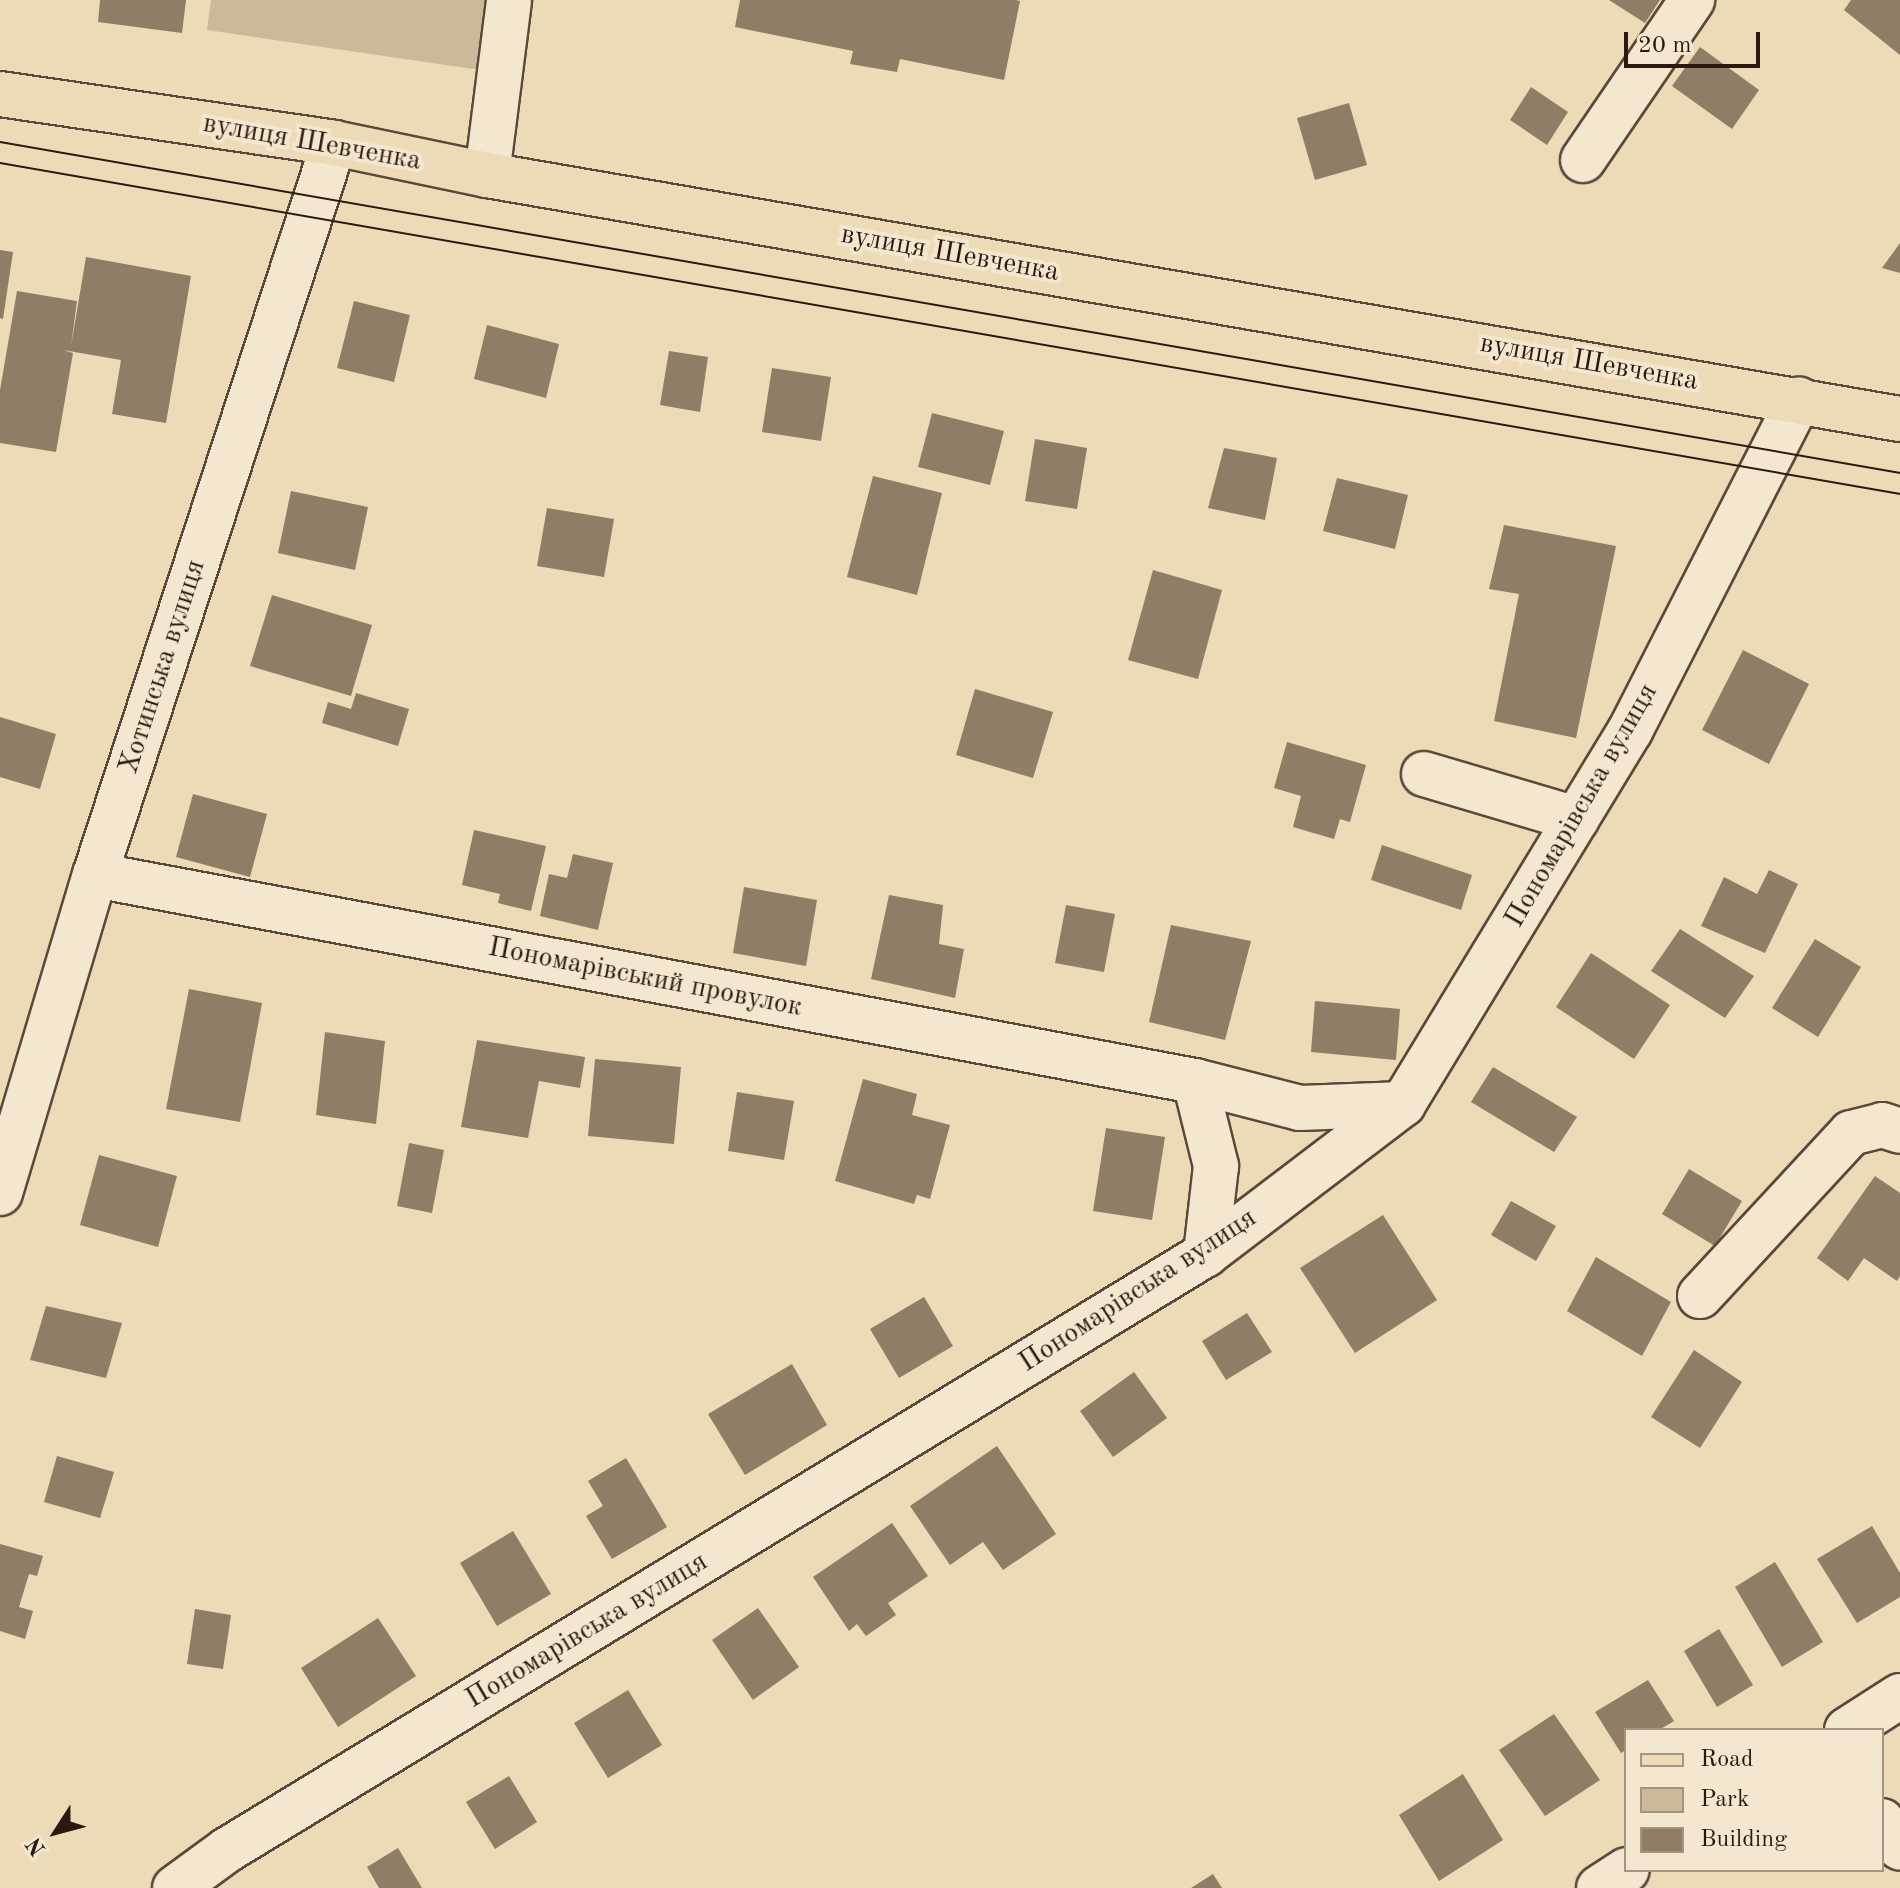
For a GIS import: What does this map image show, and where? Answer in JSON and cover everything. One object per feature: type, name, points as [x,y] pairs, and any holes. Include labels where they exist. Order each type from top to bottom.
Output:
[{"type":"main road","name":"вулиця Шевченка","points":[[0,94],[334,143],[487,175],[1900,419]]},
{"type":"street","points":[[487,175],[509,0]]},
{"type":"street","points":[[1583,160],[1692,0]]},
{"type":"street","name":"Хотинська вулиця","points":[[0,1193],[95,875],[334,143]]},
{"type":"street","name":"Пономарівська вулиця","points":[[175,1888],[227,1850],[1206,1254],[1403,1104],[1630,731],[1799,400]]},
{"type":"street","points":[[1424,774],[1576,819]]},
{"type":"street","name":"Пономарівський провулок","points":[[95,875],[1195,1081],[1300,1108],[1403,1104]]},
{"type":"street","points":[[1195,1081],[1216,1166],[1206,1254]]},
{"type":"street","points":[[1700,1296],[1839,1144],[1883,1129]]},
{"type":"street","points":[[1850,1728],[1900,1696]]},
{"type":"street","points":[[1884,1824],[1900,1848]]},
{"type":"street","points":[[1599,1888],[1624,1872]]},
{"type":"green space","points":[[211,0],[489,0],[480,70],[207,30]]},
{"type":"building","points":[[100,0],[186,0],[182,33],[98,22]]},
{"type":"building","points":[[740,0],[1020,1],[1004,80],[900,59],[897,72],[850,64],[853,51],[735,27]]},
{"type":"building","points":[[1609,0],[1660,0],[1645,23]]},
{"type":"building","points":[[1851,0],[1900,0],[1900,55],[1844,10]]},
{"type":"building","points":[[1700,47],[1759,90],[1732,129],[1672,86]]},
{"type":"building","points":[[1531,87],[1568,112],[1547,145],[1510,120]]},
{"type":"building","points":[[1349,103],[1367,165],[1315,180],[1297,118]]},
{"type":"building","points":[[1900,243],[1900,273],[1882,268]]},
{"type":"building","points":[[0,250],[13,252],[3,319],[0,318]]},
{"type":"building","points":[[86,257],[191,276],[166,423],[112,414],[121,360],[63,350],[73,353],[56,452],[0,443],[0,390],[17,291],[77,301],[71,346]]},
{"type":"building","points":[[354,301],[410,315],[394,382],[337,368]]},
{"type":"building","points":[[487,325],[559,344],[546,398],[474,379]]},
{"type":"building","points":[[669,351],[708,357],[700,412],[660,405]]},
{"type":"building","points":[[772,368],[831,377],[821,441],[762,432]]},
{"type":"building","points":[[932,413],[1004,431],[990,485],[918,467]]},
{"type":"building","points":[[1035,439],[1087,448],[1077,509],[1025,501]]},
{"type":"building","points":[[1224,448],[1277,458],[1265,520],[1208,508]]},
{"type":"building","points":[[873,476],[942,493],[917,595],[847,577]]},
{"type":"building","points":[[1337,478],[1408,495],[1395,549],[1323,531]]},
{"type":"building","points":[[291,491],[368,507],[355,570],[278,553]]},
{"type":"building","points":[[547,508],[614,519],[604,577],[537,566]]},
{"type":"building","points":[[1504,525],[1616,546],[1576,738],[1494,721],[1519,594],[1489,589]]},
{"type":"building","points":[[1153,570],[1222,590],[1198,679],[1128,660]]},
{"type":"building","points":[[272,595],[372,625],[351,696],[250,666]]},
{"type":"building","points":[[1743,650],[1809,684],[1769,764],[1702,730]]},
{"type":"building","points":[[975,689],[1053,712],[1033,778],[956,755]]},
{"type":"building","points":[[356,693],[409,709],[398,746],[322,723],[328,702],[351,709]]},
{"type":"building","points":[[0,717],[56,734],[40,789],[0,777]]},
{"type":"building","points":[[1287,742],[1366,765],[1350,822],[1340,819],[1334,839],[1293,827],[1301,796],[1274,788]]},
{"type":"building","points":[[193,794],[267,814],[250,877],[176,857]]},
{"type":"building","points":[[474,830],[546,846],[531,911],[498,903],[500,894],[462,885]]},
{"type":"building","points":[[1382,845],[1472,875],[1461,910],[1371,880]]},
{"type":"building","points":[[573,854],[613,863],[598,930],[540,916],[549,874],[567,878]]},
{"type":"building","points":[[1769,870],[1798,884],[1765,953],[1701,926],[1724,877],[1757,894]]},
{"type":"building","points":[[744,887],[817,900],[806,966],[733,953]]},
{"type":"building","points":[[889,895],[943,905],[939,944],[964,949],[955,998],[871,979]]},
{"type":"building","points":[[1066,905],[1115,914],[1104,972],[1055,963]]},
{"type":"building","points":[[1171,925],[1251,941],[1225,1040],[1149,1022]]},
{"type":"building","points":[[1680,929],[1754,976],[1725,1018],[1651,971]]},
{"type":"building","points":[[1815,939],[1861,967],[1818,1037],[1772,1008]]},
{"type":"building","points":[[1591,953],[1670,1005],[1634,1059],[1556,1007]]},
{"type":"building","points":[[189,989],[262,1003],[240,1122],[166,1109]]},
{"type":"building","points":[[1315,1001],[1400,1009],[1396,1060],[1311,1052]]},
{"type":"building","points":[[325,1032],[385,1041],[376,1124],[316,1115]]},
{"type":"building","points":[[477,1040],[585,1057],[580,1088],[539,1081],[528,1138],[461,1127]]},
{"type":"building","points":[[595,1059],[681,1067],[674,1144],[588,1136]]},
{"type":"building","points":[[1493,1067],[1577,1117],[1554,1152],[1471,1102]]},
{"type":"building","points":[[863,1079],[917,1094],[912,1115],[950,1125],[930,1199],[917,1195],[914,1204],[835,1181]]},
{"type":"building","points":[[737,1092],[794,1101],[784,1160],[728,1151]]},
{"type":"building","points":[[1106,1128],[1165,1137],[1152,1220],[1093,1211]]},
{"type":"building","points":[[409,1143],[444,1150],[432,1213],[397,1206]]},
{"type":"building","points":[[99,1155],[177,1176],[158,1247],[80,1225]]},
{"type":"building","points":[[1689,1169],[1742,1201],[1715,1246],[1662,1214]]},
{"type":"building","points":[[1875,1176],[1900,1193],[1900,1276],[1897,1281],[1864,1258],[1848,1281],[1817,1258]]},
{"type":"building","points":[[1511,1201],[1556,1226],[1536,1261],[1491,1235]]},
{"type":"building","points":[[1383,1215],[1437,1300],[1355,1353],[1300,1268]]},
{"type":"building","points":[[1596,1257],[1671,1302],[1642,1356],[1567,1311]]},
{"type":"building","points":[[924,1297],[953,1346],[899,1378],[870,1329]]},
{"type":"building","points":[[46,1306],[122,1323],[106,1378],[30,1360]]},
{"type":"building","points":[[1247,1313],[1272,1352],[1226,1380],[1202,1341]]},
{"type":"building","points":[[1694,1350],[1742,1382],[1700,1448],[1651,1417]]},
{"type":"building","points":[[792,1364],[827,1425],[745,1475],[708,1414]]},
{"type":"building","points":[[1134,1372],[1167,1418],[1113,1457],[1080,1411]]},
{"type":"building","points":[[997,1446],[1056,1534],[1003,1570],[983,1542],[950,1565],[910,1506]]},
{"type":"building","points":[[57,1456],[114,1472],[100,1518],[44,1502]]},
{"type":"building","points":[[626,1458],[667,1527],[612,1559],[586,1516],[603,1506],[588,1481]]},
{"type":"building","points":[[892,1523],[928,1576],[888,1603],[896,1615],[866,1636],[857,1624],[849,1631],[813,1577]]},
{"type":"building","points":[[1872,1526],[1900,1573],[1900,1597],[1857,1623],[1817,1559]]},
{"type":"building","points":[[513,1531],[551,1594],[497,1626],[460,1563]]},
{"type":"building","points":[[0,1544],[43,1556],[37,1576],[29,1574],[19,1607],[33,1611],[25,1639],[0,1631]]},
{"type":"building","points":[[1775,1562],[1823,1642],[1782,1667],[1735,1587]]},
{"type":"building","points":[[758,1608],[799,1667],[753,1700],[712,1640]]},
{"type":"building","points":[[195,1609],[231,1615],[223,1669],[187,1664]]},
{"type":"building","points":[[378,1618],[416,1676],[338,1727],[301,1668]]},
{"type":"building","points":[[1719,1629],[1753,1685],[1717,1707],[1684,1651]]},
{"type":"building","points":[[1648,1680],[1674,1721],[1662,1728],[1624,1728],[1624,1751],[1621,1753],[1595,1712]]},
{"type":"building","points":[[628,1690],[662,1745],[608,1778],[574,1723]]},
{"type":"building","points":[[1554,1714],[1600,1780],[1545,1816],[1499,1750]]},
{"type":"building","points":[[1463,1774],[1503,1840],[1439,1881],[1399,1815]]},
{"type":"building","points":[[509,1776],[537,1822],[495,1849],[466,1802]]},
{"type":"building","points":[[398,1848],[422,1888],[379,1888],[367,1867]]},
{"type":"building","points":[[1213,1874],[1222,1888],[1191,1888]]},
{"type":"tram line","points":[[0,142],[1900,473]]},
{"type":"tram line","points":[[0,163],[1900,494]]}]
